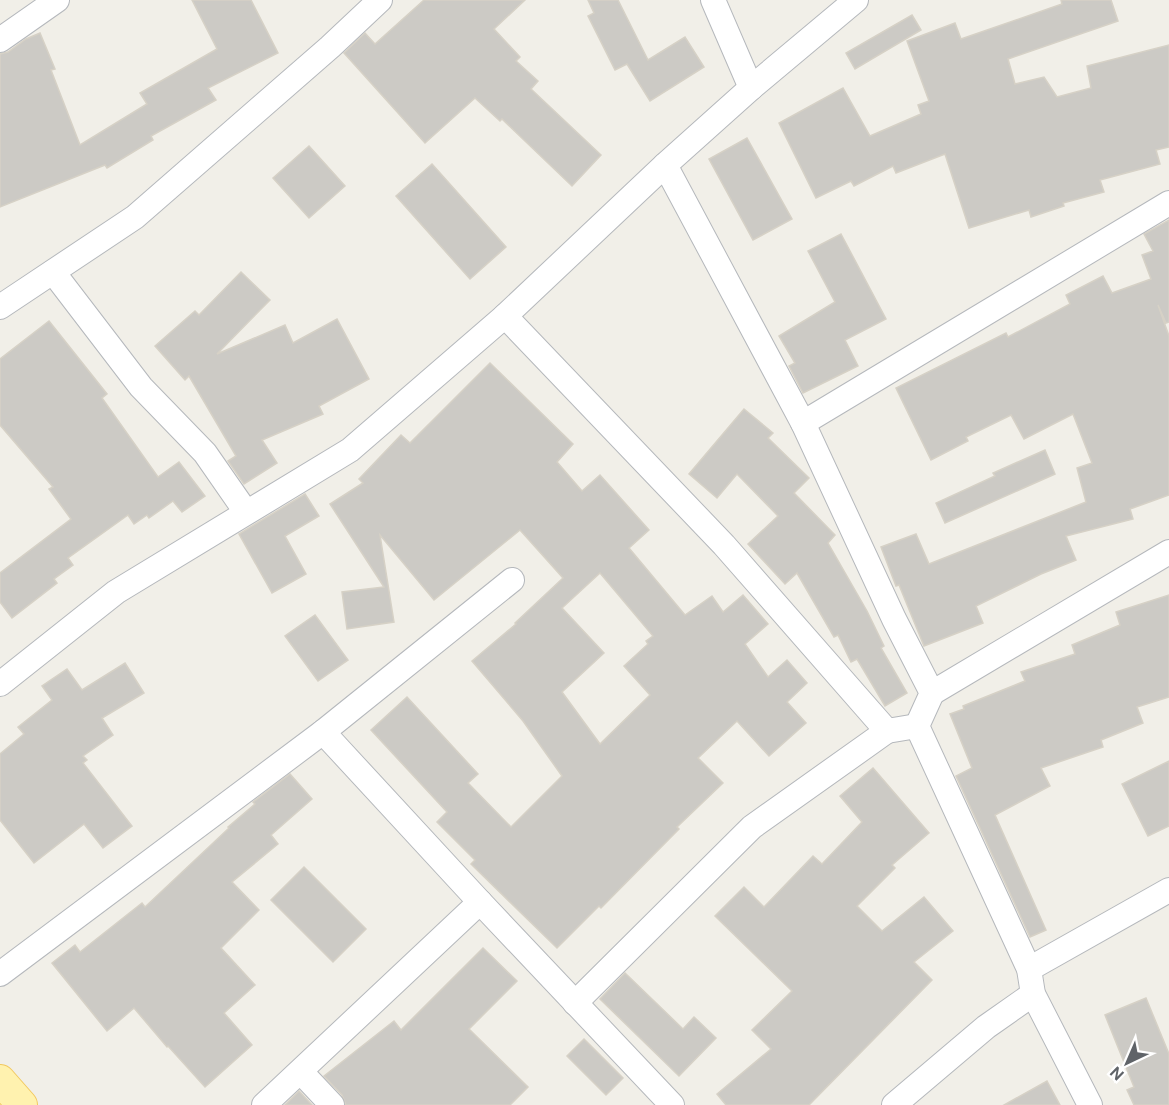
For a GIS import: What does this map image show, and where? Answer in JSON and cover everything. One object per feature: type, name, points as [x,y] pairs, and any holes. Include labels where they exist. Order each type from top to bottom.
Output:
[{"type":"main road","points":[[0,1080],[22,1105]]},
{"type":"street","points":[[0,40],[57,0]]},
{"type":"street","points":[[0,308],[135,217],[330,47],[380,0]]},
{"type":"street","points":[[713,0],[751,88]]},
{"type":"street","points":[[0,684],[116,592],[350,450],[505,316],[665,165],[751,88],[856,0]]},
{"type":"street","points":[[665,165],[803,423],[894,620],[932,693]]},
{"type":"street","points":[[803,423],[1169,203]]},
{"type":"street","points":[[53,272],[141,387],[205,453],[246,512]]},
{"type":"street","points":[[505,316],[724,545],[887,731]]},
{"type":"street","points":[[1090,1105],[1033,994],[1029,969],[917,726],[932,693],[1169,552]]},
{"type":"street","points":[[0,974],[323,732],[512,580]]},
{"type":"street","points":[[575,1003],[752,827],[887,731],[917,726]]},
{"type":"street","points":[[323,732],[672,1105]]},
{"type":"street","points":[[1029,969],[1169,890]]},
{"type":"street","points":[[264,1105],[480,902]]},
{"type":"street","points":[[894,1105],[986,1027],[1033,994]]},
{"type":"street","points":[[301,1072],[332,1105]]},
{"type":"building","points":[[192,0],[251,0],[278,53],[208,88],[216,100],[151,136],[153,140],[107,168],[105,165],[0,207],[0,54],[8,52],[26,39],[40,33],[55,69],[51,70],[80,145],[147,104],[140,93],[217,49]]},
{"type":"building","points":[[424,0],[525,0],[494,29],[520,57],[516,61],[538,81],[531,89],[601,155],[572,186],[502,119],[500,121],[475,98],[425,143],[344,53],[365,33],[375,44]]},
{"type":"building","points":[[588,0],[618,0],[648,60],[685,37],[704,67],[650,101],[627,64],[615,70],[588,16],[594,13]]},
{"type":"building","points":[[1061,0],[1111,0],[1118,21],[1008,59],[1015,84],[1044,77],[1057,97],[1091,88],[1087,66],[1169,45],[1169,147],[1156,150],[1160,164],[1100,180],[1104,192],[1063,203],[1064,206],[1031,217],[1029,210],[969,228],[945,154],[896,173],[893,166],[854,186],[851,181],[816,198],[779,123],[843,88],[870,136],[921,114],[918,105],[929,101],[907,41],[955,23],[961,39],[1062,4]]},
{"type":"building","points":[[912,15],[921,30],[855,69],[846,53]]},
{"type":"building","points":[[747,138],[792,219],[753,240],[709,159]]},
{"type":"building","points":[[309,146],[345,186],[309,218],[273,178]]},
{"type":"building","points":[[432,164],[506,247],[470,279],[396,196]]},
{"type":"building","points":[[1169,220],[1169,322],[1166,323],[1158,305],[1169,336],[1169,495],[1130,509],[1133,519],[1066,536],[1076,560],[1041,574],[976,606],[983,623],[924,646],[881,547],[916,534],[929,564],[1086,502],[1077,468],[1092,463],[1073,414],[1024,439],[1011,415],[966,437],[968,441],[931,460],[896,388],[1006,333],[1008,337],[1070,304],[1066,295],[1103,276],[1112,293],[1151,279],[1142,255],[1153,251],[1144,234]]},
{"type":"building","points":[[841,234],[886,319],[845,340],[858,366],[803,393],[789,366],[795,363],[779,336],[835,302],[808,251]]},
{"type":"building","points":[[241,272],[270,300],[217,354],[285,325],[293,343],[337,319],[369,379],[319,406],[323,414],[262,440],[277,463],[244,484],[228,461],[236,456],[189,376],[185,380],[155,346],[195,311],[199,315]]},
{"type":"building","points":[[49,321],[107,394],[102,398],[158,477],[179,462],[205,496],[182,512],[173,501],[149,518],[147,515],[134,524],[128,515],[68,558],[73,565],[54,579],[57,583],[12,618],[0,602],[0,573],[71,519],[49,489],[53,487],[0,425],[0,359]]},
{"type":"building","points":[[490,363],[573,444],[557,462],[582,491],[600,475],[649,530],[629,548],[685,615],[712,596],[723,612],[743,595],[768,624],[745,644],[768,677],[787,660],[807,683],[787,702],[806,723],[769,756],[737,721],[698,758],[723,783],[677,827],[679,829],[601,908],[599,906],[557,948],[471,864],[475,860],[437,822],[447,812],[371,730],[407,697],[478,774],[468,783],[511,827],[562,776],[523,721],[472,661],[516,624],[563,578],[520,530],[434,600],[380,535],[394,622],[347,629],[342,592],[384,587],[330,504],[363,483],[359,479],[401,435],[410,443]],"holes":[[[600,573],[653,636],[646,641],[648,644],[624,666],[650,695],[600,744],[562,692],[604,653],[562,608]]]},
{"type":"building","points":[[744,409],[773,433],[768,438],[809,478],[794,493],[835,535],[828,543],[867,611],[884,646],[881,648],[907,693],[885,706],[857,659],[851,662],[838,635],[834,637],[797,573],[785,584],[748,544],[778,516],[737,474],[717,498],[689,474]]},
{"type":"building","points":[[1045,450],[1055,474],[945,523],[936,503],[995,476],[993,473]]},
{"type":"building","points":[[305,494],[319,516],[285,536],[306,574],[272,593],[239,534]]},
{"type":"building","points":[[1169,595],[1169,697],[1137,707],[1143,723],[1101,740],[1103,747],[1041,768],[1050,786],[995,815],[1046,930],[1030,937],[956,776],[972,768],[950,714],[964,709],[963,706],[1025,681],[1021,672],[1075,654],[1072,645],[1120,625],[1116,612]]},
{"type":"building","points":[[315,615],[348,660],[318,681],[285,636]]},
{"type":"building","points":[[125,663],[144,693],[102,718],[113,735],[83,756],[87,760],[83,763],[132,826],[103,848],[84,824],[34,863],[0,820],[0,754],[24,734],[18,727],[52,700],[42,686],[67,669],[82,690]]},
{"type":"building","points":[[1169,761],[1169,826],[1148,836],[1122,784]]},
{"type":"building","points":[[873,768],[929,833],[892,865],[895,868],[857,906],[882,931],[924,897],[953,931],[914,962],[932,980],[809,1105],[726,1105],[717,1094],[771,1049],[752,1030],[792,991],[715,916],[744,887],[764,907],[813,856],[822,864],[862,822],[840,796]]},
{"type":"building","points":[[290,774],[312,799],[271,835],[278,844],[232,882],[259,910],[221,948],[255,985],[224,1013],[252,1045],[205,1087],[134,1008],[107,1031],[52,963],[75,945],[80,952],[142,903],[145,907],[255,804],[253,802]]},
{"type":"building","points":[[304,867],[366,929],[333,962],[271,900]]},
{"type":"building","points":[[483,948],[517,981],[469,1029],[528,1087],[510,1105],[346,1105],[342,1095],[324,1076],[394,1021],[401,1030]]},
{"type":"building","points":[[625,973],[683,1029],[694,1017],[716,1038],[679,1076],[600,999]]},
{"type":"building","points":[[1146,998],[1169,1054],[1169,1105],[1134,1105],[1127,1090],[1134,1087],[1105,1015]]},
{"type":"building","points":[[584,1039],[623,1078],[606,1095],[567,1056]]},
{"type":"building","points":[[1047,1081],[1060,1105],[1004,1105]]},
{"type":"building","points":[[299,1091],[312,1105],[285,1105]]}]
